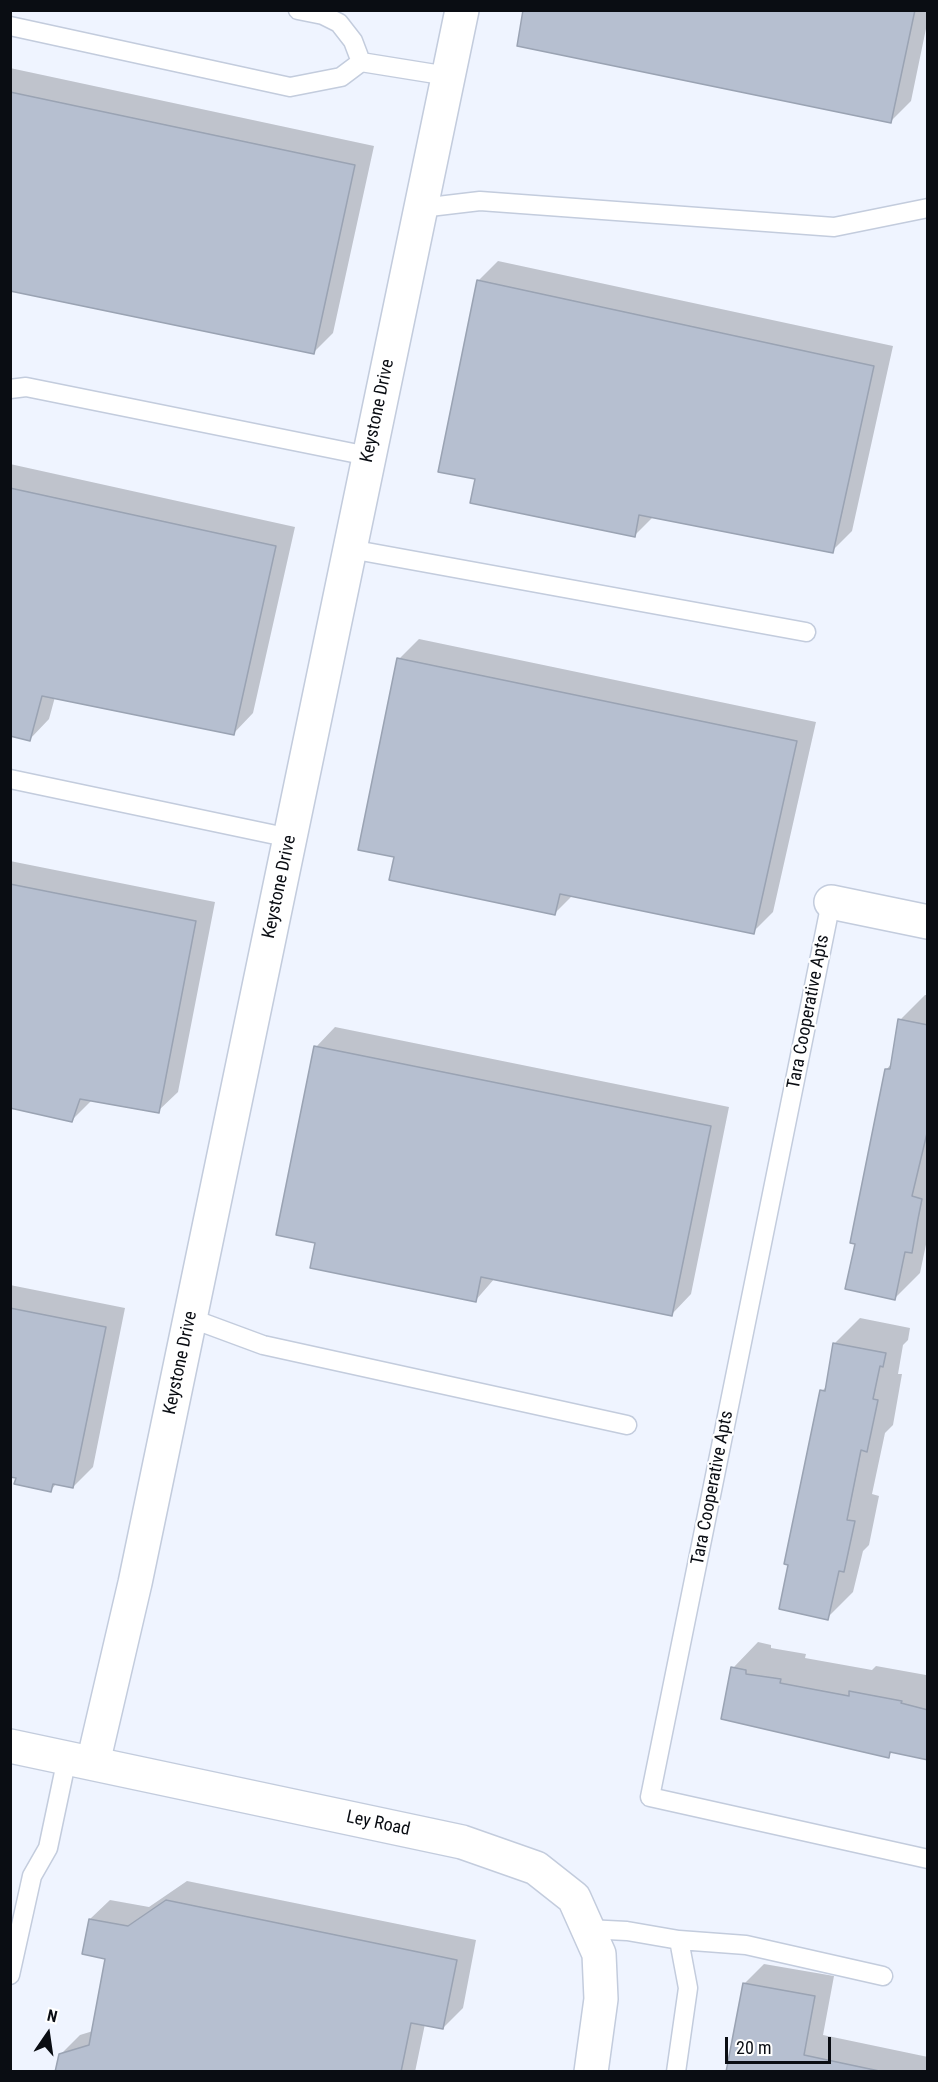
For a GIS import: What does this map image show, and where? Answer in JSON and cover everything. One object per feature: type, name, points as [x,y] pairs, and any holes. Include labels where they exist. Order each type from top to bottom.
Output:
[{"type":"street","name":"Keystone Drive","points":[[80,1761],[135,1583],[462,10]]},
{"type":"street","points":[[831,902],[927,922]]},
{"type":"street","name":"Ley Road","points":[[10,1746],[462,1842],[536,1868],[573,1898],[599,1954],[601,1999],[593,2063]]},
{"type":"lane","points":[[298,10],[323,15],[339,23],[353,41],[361,62]]},
{"type":"lane","points":[[10,26],[290,87],[341,77],[361,62],[448,76]]},
{"type":"lane","points":[[421,208],[480,201],[834,226],[927,208]]},
{"type":"lane","points":[[10,389],[26,387],[368,456]]},
{"type":"lane","points":[[350,549],[806,632]]},
{"type":"lane","points":[[10,779],[290,838]]},
{"type":"lane","name":"Tara Cooperative Apts","points":[[831,902],[650,1797],[927,1859]]},
{"type":"lane","points":[[190,1318],[263,1346],[627,1425]]},
{"type":"lane","points":[[10,1975],[32,1876],[48,1848],[80,1761]]},
{"type":"lane","points":[[587,1929],[627,1931],[679,1940],[746,1945],[883,1976]]},
{"type":"lane","points":[[676,2072],[688,1988],[679,1940]]},
{"type":"building","points":[[523,10],[915,10],[891,123],[517,46]]},
{"type":"building","points":[[10,92],[355,165],[314,354],[10,291]]},
{"type":"building","points":[[477,280],[874,366],[833,553],[639,515],[635,537],[470,503],[475,479],[438,472]]},
{"type":"building","points":[[10,488],[276,546],[234,735],[42,696],[30,741],[10,736]]},
{"type":"building","points":[[397,658],[797,741],[754,934],[560,894],[555,915],[389,880],[394,857],[358,850]]},
{"type":"building","points":[[10,884],[196,921],[159,1113],[80,1099],[72,1122],[10,1108]]},
{"type":"building","points":[[898,1019],[928,1025],[928,1129],[912,1196],[922,1199],[912,1253],[905,1252],[895,1300],[845,1289],[855,1244],[850,1243],[885,1069],[890,1069]]},
{"type":"building","points":[[314,1046],[711,1126],[672,1316],[481,1277],[476,1302],[310,1268],[315,1243],[276,1235]]},
{"type":"building","points":[[10,1308],[106,1327],[73,1488],[53,1484],[51,1492],[14,1484],[16,1478],[10,1477]]},
{"type":"building","points":[[833,1343],[886,1353],[883,1367],[880,1366],[873,1399],[878,1400],[867,1452],[861,1450],[847,1520],[855,1521],[844,1572],[839,1571],[828,1620],[779,1609],[788,1565],[784,1564],[820,1390],[825,1391]]},
{"type":"building","points":[[731,1667],[746,1670],[746,1674],[781,1679],[780,1683],[849,1696],[849,1691],[902,1701],[901,1703],[928,1710],[928,1760],[890,1752],[889,1758],[721,1719]]},
{"type":"building","points":[[166,1900],[457,1960],[443,2029],[411,2023],[401,2072],[55,2072],[59,2054],[89,2045],[105,1959],[82,1954],[89,1919],[128,1926]]},
{"type":"building","points":[[743,1983],[815,1996],[804,2055],[884,2072],[726,2072]]}]
